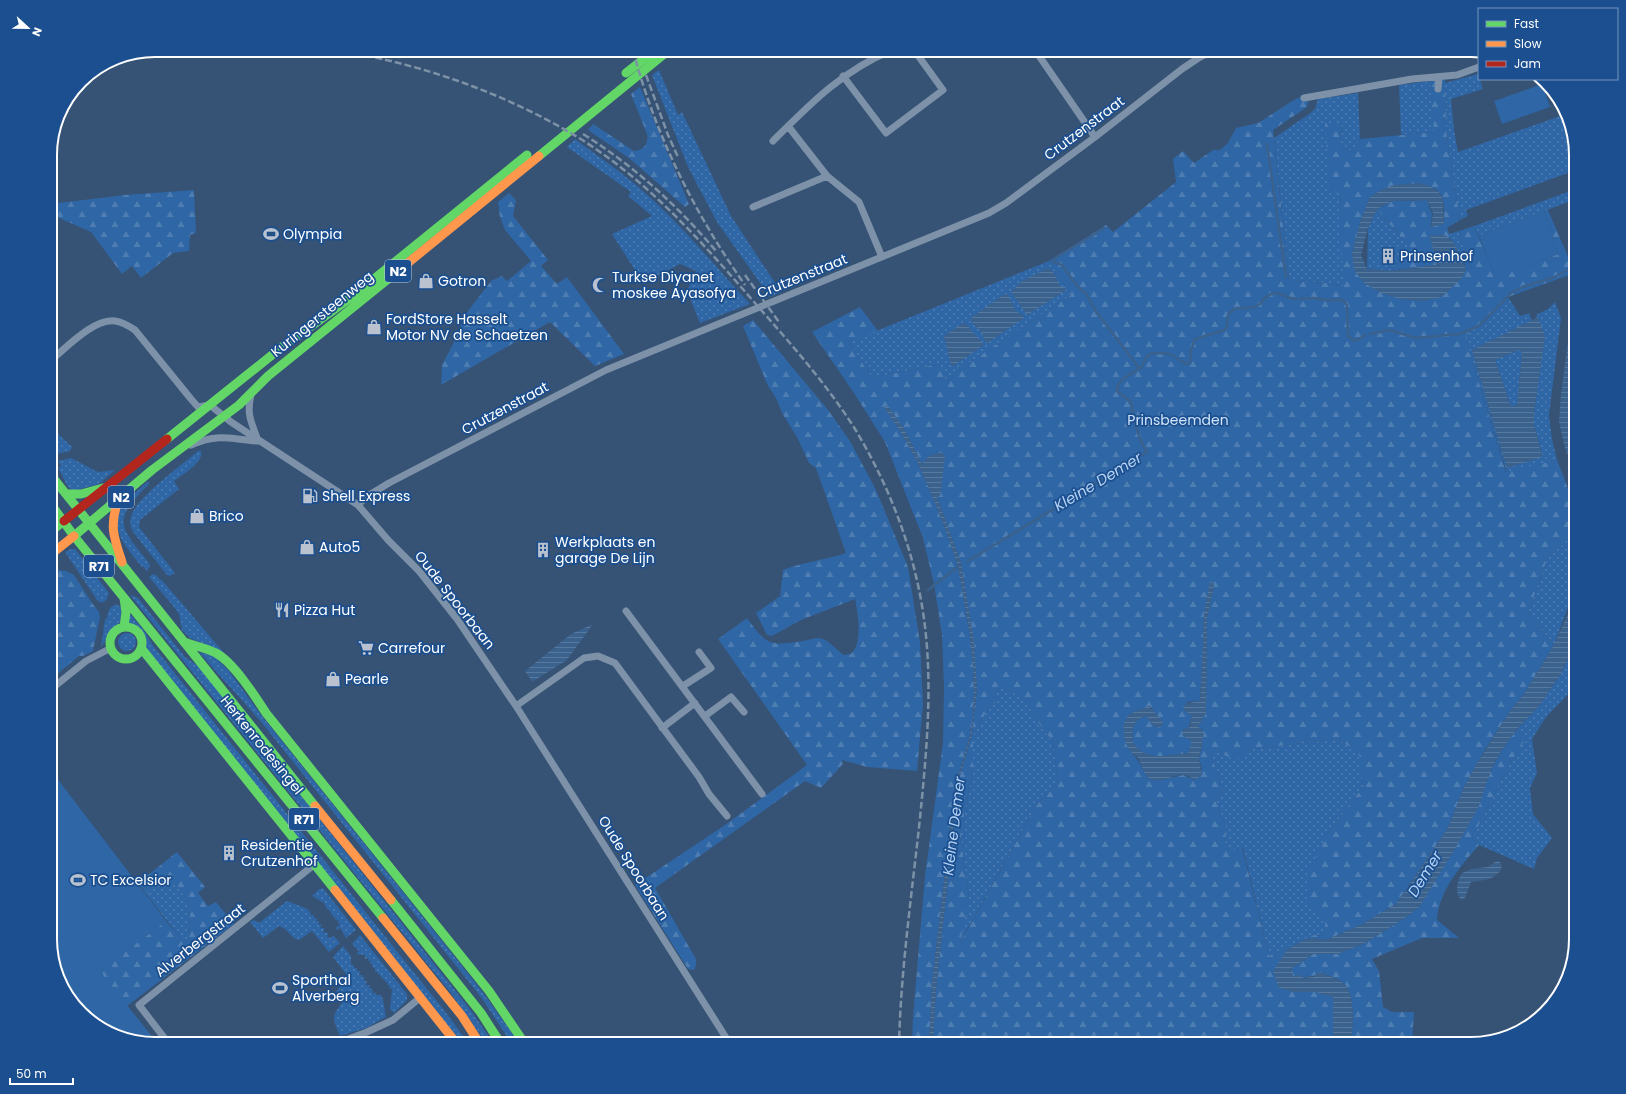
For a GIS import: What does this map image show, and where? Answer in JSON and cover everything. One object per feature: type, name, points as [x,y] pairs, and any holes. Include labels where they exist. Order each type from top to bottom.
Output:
[{"type":"main road","name":"Kuringersteenweg","points":[[57,526],[282,347],[383,271],[646,57]]},
{"type":"main road","name":"Kuringersteenweg","points":[[57,549],[90,524],[178,450],[239,405],[251,392],[289,359],[660,57]]},
{"type":"main road","name":"R71","points":[[57,482],[79,510]]},
{"type":"main road","points":[[67,494],[74,496],[106,488]]},
{"type":"main road","points":[[119,499],[114,512],[112,529],[124,567]]},
{"type":"main road","name":"Herkenrodesingel","points":[[79,510],[478,1009],[496,1037]]},
{"type":"main road","name":"R71","points":[[57,512],[74,536]]},
{"type":"main road","name":"Herkenrodesingel","points":[[74,536],[447,998],[475,1037]]},
{"type":"main road","points":[[124,597],[126,612],[124,627]]},
{"type":"main road","points":[[133,657],[139,653],[141,648],[141,637],[139,632],[130,627],[118,629],[111,639],[111,648],[117,655],[122,658],[133,657],[142,659],[159,671]]},
{"type":"main road","name":"Herkenrodesingel","points":[[184,642],[210,650],[218,654],[226,662],[489,991],[520,1037]]},
{"type":"main road","points":[[141,648],[452,1037]]},
{"type":"street","points":[[773,140],[815,98],[843,76],[876,57]]},
{"type":"street","points":[[843,76],[886,133],[943,90],[919,57]]},
{"type":"street","points":[[1040,57],[1095,137]]},
{"type":"street","name":"Crutzenstraat","points":[[358,505],[366,497],[389,483],[606,370],[989,213],[1006,203],[1200,57]]},
{"type":"street","points":[[1304,98],[1412,80],[1457,75],[1478,67]]},
{"type":"street","points":[[1438,89],[1439,77]]},
{"type":"street","points":[[788,126],[827,176],[859,202],[882,257]]},
{"type":"street","points":[[753,207],[827,176]]},
{"type":"street","points":[[57,355],[95,325],[115,321],[126,324],[135,330],[191,400],[198,406],[210,405],[223,417],[258,441],[358,505]]},
{"type":"street","points":[[251,392],[248,404],[249,415],[258,441]]},
{"type":"street","points":[[178,450],[202,440],[218,436],[258,441]]},
{"type":"street","name":"Oude Spoorbaan","points":[[358,505],[420,571],[457,619],[516,706],[726,1037]]},
{"type":"street","points":[[626,611],[762,794]]},
{"type":"street","points":[[57,684],[86,661],[111,648]]},
{"type":"street","points":[[683,686],[711,668],[699,652]]},
{"type":"street","points":[[516,706],[584,658],[598,656],[614,663],[699,777],[709,794],[726,816]]},
{"type":"street","points":[[705,716],[731,697],[744,712]]},
{"type":"street","points":[[662,728],[695,703]]},
{"type":"street","name":"Alverbergstraat","points":[[163,1037],[138,1005],[315,864]]},
{"type":"street","points":[[354,1037],[393,1020],[421,997]]},
{"type":"green space","points":[[659,70],[678,115],[682,112],[731,216],[781,292],[770,297],[717,222],[688,167],[652,75]]},
{"type":"green space","points":[[1478,74],[1478,80],[1480,80],[1483,89],[1451,99],[1458,152],[1561,116],[1568,142],[1569,173],[1466,210],[1468,216],[1460,220],[1446,131],[1445,83]]},
{"type":"green space","name":"Prinsbeemden","points":[[1445,79],[1446,131],[1460,220],[1447,228],[1451,238],[1430,236],[1436,265],[1390,271],[1410,248],[1377,209],[1392,201],[1427,200],[1432,214],[1431,226],[1444,224],[1444,209],[1441,195],[1436,189],[1428,186],[1397,189],[1370,197],[1361,219],[1352,254],[1364,283],[1466,270],[1464,262],[1471,269],[1459,231],[1474,226],[1496,277],[1558,254],[1544,211],[1548,210],[1569,259],[1569,275],[1508,297],[1465,336],[1506,472],[1557,460],[1569,492],[1569,539],[1547,559],[1528,613],[1554,645],[1524,694],[1510,711],[1483,753],[1464,787],[1448,828],[1396,904],[1361,925],[1326,940],[1314,938],[1286,951],[1293,992],[1316,992],[1334,997],[1333,1037],[933,1037],[936,989],[959,779],[972,734],[977,689],[961,563],[937,497],[943,470],[925,461],[922,464],[903,427],[886,409],[917,461],[946,531],[958,566],[970,636],[973,666],[973,718],[969,739],[955,786],[932,983],[929,1037],[912,1037],[925,876],[943,743],[944,686],[942,635],[934,584],[923,538],[885,442],[854,393],[812,332],[860,307],[878,331],[849,342],[872,378],[939,364],[945,379],[1071,295],[1049,261],[1106,225],[1113,232],[1176,182],[1173,159],[1183,151],[1194,163],[1213,150],[1220,150],[1228,143],[1236,128],[1258,123],[1294,100],[1310,93],[1307,107],[1273,130],[1289,281],[1329,283],[1343,287],[1340,193],[1330,192],[1325,123],[1342,123],[1342,148],[1352,151],[1360,139],[1434,132],[1430,81]],"holes":[[[1214,585],[1207,618],[1206,713],[1198,726],[1202,730],[1202,746],[1199,759],[1202,769],[1195,780],[1183,775],[1161,780],[1148,778],[1138,760],[1130,751],[1130,715],[1149,706],[1152,708],[1154,726],[1146,716],[1142,717],[1136,722],[1132,733],[1133,742],[1143,753],[1157,756],[1188,753],[1191,740],[1184,736],[1183,730],[1189,727],[1192,715],[1185,711],[1187,702],[1200,700],[1204,612]],[[1004,687],[1025,700],[1044,731],[1053,741],[1058,782],[1036,806],[960,943],[969,897],[961,833],[973,769],[973,735],[985,714],[998,699],[994,690]],[[1337,739],[1359,752],[1363,787],[1327,834],[1308,873],[1307,900],[1325,919],[1325,936],[1314,935],[1269,956],[1242,847],[1232,851],[1225,848],[1226,827],[1214,797],[1223,792],[1212,758],[1214,750],[1235,760],[1253,749]]]},
{"type":"green space","points":[[1430,81],[1435,132],[1401,135],[1399,85]]},
{"type":"green space","points":[[1540,85],[1544,89],[1550,107],[1502,124],[1494,101]]},
{"type":"green space","points":[[640,87],[689,204],[685,207],[629,158],[588,130],[593,124],[634,151],[643,148],[647,141],[647,134],[631,94]]},
{"type":"green space","points":[[1358,93],[1360,139],[1352,151],[1342,148],[1342,123],[1326,123],[1340,192],[1344,287],[1329,283],[1289,281],[1274,138],[1315,109],[1318,99]]},
{"type":"green space","points":[[575,139],[636,185],[681,227],[750,304],[700,323],[687,291],[696,271],[680,264],[643,283],[612,234],[652,216],[628,196],[631,192],[567,147]]},
{"type":"green space","points":[[194,190],[196,233],[190,235],[189,251],[173,253],[141,278],[132,266],[122,274],[91,232],[57,217],[57,203],[125,195]]},
{"type":"green space","points":[[1569,192],[1569,202],[1479,236],[1474,226]]},
{"type":"green space","points":[[509,193],[516,200],[513,216],[548,260],[541,266],[557,284],[567,277],[624,354],[595,366],[550,322],[441,385],[442,365],[455,340],[465,315],[491,281],[502,276],[507,281],[531,261],[505,230],[500,217],[498,202]]},
{"type":"green space","points":[[1377,209],[1410,248],[1390,271],[1367,269],[1368,228]]},
{"type":"green space","points":[[1544,211],[1558,254],[1496,278],[1479,236]]},
{"type":"green space","points":[[1459,231],[1471,270],[1464,262],[1450,238],[1449,234]]},
{"type":"green space","points":[[1049,261],[1071,295],[944,380],[939,364],[872,378],[849,342]]},
{"type":"green space","points":[[1508,297],[1520,316],[1529,313],[1532,321],[1472,350],[1507,468],[1542,455],[1534,424],[1534,413],[1544,336],[1536,315],[1548,309],[1555,302],[1561,318],[1549,415],[1552,439],[1557,460],[1507,473],[1465,336]]},
{"type":"green space","points":[[753,320],[828,410],[850,441],[876,490],[908,567],[920,642],[923,705],[917,771],[867,767],[842,760],[843,764],[821,788],[805,781],[655,888],[696,959],[694,970],[688,969],[635,885],[725,825],[807,765],[718,639],[747,618],[760,634],[770,642],[783,643],[816,638],[822,639],[829,642],[844,655],[851,654],[855,649],[859,628],[855,599],[801,620],[772,636],[767,635],[756,613],[780,596],[783,570],[846,553],[816,468],[809,463],[797,437],[768,386],[743,326]]},
{"type":"green space","points":[[1520,349],[1522,353],[1517,405],[1511,407],[1495,360]]},
{"type":"green space","points":[[57,433],[72,447],[70,451],[57,454]]},
{"type":"green space","points":[[198,451],[201,451],[200,459],[187,472],[174,481],[179,489],[140,520],[139,527],[175,573],[170,576],[167,575],[133,532],[130,518],[136,507],[152,490]]},
{"type":"green space","points":[[71,458],[98,472],[115,470],[99,484],[73,491],[68,487],[58,468],[61,466],[58,461]]},
{"type":"green space","points":[[147,482],[150,483],[129,506],[125,515],[124,523],[126,531],[131,539],[149,563],[150,566],[147,571],[143,566],[142,567],[124,544],[120,536],[117,519],[120,510],[126,501]]},
{"type":"green space","points":[[1569,539],[1569,605],[1554,645],[1528,613],[1547,559]]},
{"type":"green space","points":[[75,549],[109,593],[105,601],[99,602],[97,600],[65,552]]},
{"type":"green space","points":[[57,570],[66,571],[74,575],[99,612],[100,617],[93,651],[83,656],[79,656],[57,674]]},
{"type":"green space","points":[[153,574],[160,580],[161,579],[225,654],[190,638],[182,630],[179,614],[149,577]]},
{"type":"green space","points":[[130,595],[138,598],[185,657],[198,666],[469,1008],[489,1037],[482,1037],[450,992]]},
{"type":"green space","points":[[116,604],[122,608],[120,622],[109,633],[101,647],[105,619],[107,619],[110,608]]},
{"type":"green space","points":[[129,613],[143,629],[154,647],[444,1010],[464,1037],[455,1037],[146,648],[143,635],[139,629],[127,623]]},
{"type":"green space","points":[[127,633],[133,636],[136,642],[133,648],[127,651],[121,648],[118,642],[121,636]]},
{"type":"green space","points":[[199,652],[214,656],[229,671],[258,711],[478,986],[515,1037],[507,1037],[481,997],[250,709]]},
{"type":"green space","points":[[1569,656],[1569,693],[1546,717],[1532,739],[1537,773],[1530,788],[1533,814],[1552,838],[1537,858],[1534,869],[1479,845],[1472,838],[1509,765],[1527,737],[1517,729],[1539,706],[1560,675]]},
{"type":"green space","points":[[1004,687],[1025,700],[1044,731],[1053,741],[1058,782],[1036,806],[959,944],[969,897],[961,833],[973,769],[973,735],[985,714],[998,699],[994,690]]},
{"type":"green space","points":[[1517,729],[1527,737],[1509,765],[1472,838],[1479,845],[1458,871],[1446,889],[1442,899],[1437,920],[1459,938],[1422,938],[1372,959],[1379,971],[1383,1007],[1392,1012],[1414,1012],[1412,1037],[1352,1037],[1353,1020],[1352,1003],[1347,988],[1343,983],[1320,973],[1306,977],[1292,976],[1292,968],[1313,954],[1337,954],[1363,944],[1405,918],[1420,906],[1501,751]]},
{"type":"green space","points":[[1337,739],[1360,752],[1363,787],[1327,834],[1325,936],[1314,935],[1269,956],[1243,848],[1232,851],[1225,848],[1226,827],[1214,797],[1223,792],[1212,758],[1214,750],[1235,759],[1253,749]]},
{"type":"green space","points":[[57,778],[166,921],[100,971],[152,1037],[130,1034],[117,1030],[90,1013],[81,1004],[64,977],[57,945]]},
{"type":"green space","points":[[177,852],[205,887],[198,893],[208,906],[216,902],[234,924],[127,1006],[99,971],[166,921],[189,948],[190,905],[170,876],[146,894],[138,883]]},
{"type":"green space","points":[[170,875],[190,905],[189,949],[146,894]]},
{"type":"green space","points":[[323,888],[356,930],[346,938],[340,928],[337,930],[335,927],[340,926],[338,925],[340,924],[338,923],[339,921],[335,920],[336,918],[331,915],[331,912],[326,908],[324,903],[312,896],[318,890]]},
{"type":"green space","points":[[287,901],[308,909],[309,912],[311,911],[310,915],[314,915],[314,918],[317,918],[316,921],[319,921],[319,925],[322,924],[320,928],[325,928],[323,932],[328,933],[327,937],[331,938],[333,935],[340,943],[329,952],[312,931],[299,940],[294,938],[286,930],[279,926],[263,938],[250,922],[254,920],[259,923]]},
{"type":"green space","points":[[360,935],[407,994],[407,1000],[394,1013],[390,1009],[392,989],[389,988],[390,986],[387,985],[388,983],[385,982],[385,980],[382,979],[380,974],[378,975],[378,972],[375,972],[375,968],[370,964],[371,961],[368,961],[368,958],[365,959],[365,955],[356,954],[359,951],[352,944]]},
{"type":"green space","points":[[343,946],[351,956],[351,965],[354,965],[354,968],[357,968],[357,971],[360,971],[359,975],[363,975],[362,978],[365,977],[364,981],[367,981],[366,985],[370,985],[369,988],[372,988],[373,994],[376,992],[376,995],[381,995],[386,1017],[366,1028],[340,1036],[334,1022],[334,1015],[343,1002],[343,999],[336,991],[349,978],[333,957]]},
{"type":"water","points":[[1421,183],[1430,186],[1440,193],[1443,202],[1444,224],[1431,227],[1433,213],[1427,200],[1392,201],[1377,209],[1368,228],[1361,255],[1367,269],[1390,271],[1436,265],[1430,236],[1447,236],[1458,249],[1466,270],[1462,278],[1442,297],[1423,301],[1400,299],[1381,293],[1364,283],[1354,270],[1352,254],[1361,219],[1370,197],[1381,190],[1394,185]]},
{"type":"water","points":[[1048,268],[1054,274],[1060,287],[1065,287],[1066,290],[1027,315],[1011,292],[1022,281]]},
{"type":"water","points":[[1005,294],[1008,295],[1016,311],[1024,318],[987,343],[984,340],[982,333],[971,319],[973,316]]},
{"type":"water","points":[[1538,317],[1545,336],[1534,413],[1534,424],[1542,457],[1507,468],[1472,350]],"holes":[[[1520,349],[1522,353],[1517,405],[1511,407],[1495,360]]]},
{"type":"water","points":[[963,323],[966,324],[984,345],[953,366],[951,365],[944,336]]},
{"type":"water","points":[[1569,334],[1569,458],[1559,422]]},
{"type":"water","points":[[885,406],[889,407],[903,427],[922,464],[932,455],[942,452],[945,456],[941,491],[940,496],[937,497],[961,563],[974,640],[977,689],[972,734],[959,779],[936,989],[933,1037],[929,1037],[932,983],[955,786],[969,739],[973,718],[973,666],[970,636],[958,566],[946,531],[917,461],[900,431],[885,409]]},
{"type":"water","points":[[1210,582],[1214,585],[1207,618],[1206,713],[1198,726],[1204,733],[1199,759],[1202,775],[1195,780],[1184,775],[1163,780],[1150,779],[1144,772],[1138,758],[1127,746],[1124,737],[1124,723],[1129,715],[1149,706],[1163,723],[1160,728],[1154,726],[1146,716],[1142,717],[1136,722],[1132,733],[1133,742],[1138,749],[1143,753],[1157,756],[1188,753],[1191,740],[1183,736],[1182,732],[1190,727],[1192,715],[1183,708],[1185,704],[1200,700],[1204,612]]},
{"type":"water","name":"Demer","points":[[1569,611],[1569,656],[1560,675],[1539,706],[1517,729],[1501,751],[1491,770],[1479,806],[1458,844],[1420,906],[1405,918],[1363,944],[1337,954],[1313,954],[1292,968],[1293,976],[1299,975],[1304,978],[1313,977],[1320,972],[1341,981],[1347,988],[1352,1003],[1353,1012],[1352,1037],[1333,1037],[1333,997],[1316,992],[1293,992],[1278,987],[1273,971],[1286,951],[1303,940],[1314,938],[1326,940],[1361,925],[1396,904],[1448,828],[1464,787],[1478,762],[1510,711],[1524,694],[1554,645]]},
{"type":"water","points":[[593,624],[567,660],[532,682],[525,671],[571,634]]},
{"type":"water","points":[[1499,861],[1502,866],[1500,871],[1494,877],[1471,882],[1465,898],[1461,900],[1457,886],[1462,873],[1471,869],[1488,867]]},
{"type":"waterway","points":[[1267,144],[1286,277]]},
{"type":"waterway","points":[[1104,228],[1058,256],[1053,262],[1062,265],[1077,286],[1087,295],[1095,310],[1139,368]]},
{"type":"waterway","name":"Kleine Demer","points":[[1370,334],[1389,330],[1416,338],[1459,334],[1479,326],[1511,293],[1522,287],[1552,278],[1569,270]]},
{"type":"waterway","name":"Kleine Demer","points":[[968,561],[1147,452],[1138,434],[1131,402],[1117,391],[1119,383],[1140,368],[1147,356],[1152,353],[1165,353],[1170,354],[1187,364],[1190,362],[1191,350],[1195,339],[1225,330],[1229,314],[1233,310],[1257,306],[1272,293],[1278,293],[1296,299]]},
{"type":"waterway","name":"Kleine Demer","points":[[1300,299],[1314,298],[1343,300],[1347,305],[1348,336],[1353,340],[1358,340],[1365,335]]},
{"type":"waterway","points":[[928,590],[960,565]]},
{"type":"railway","points":[[373,57],[400,63],[462,82],[522,107],[579,138],[624,170],[665,206],[685,226],[723,266],[786,338],[843,410],[869,453],[892,503],[910,555],[922,609],[928,659],[926,750],[904,959],[899,1037]]},
{"type":"railway","points":[[635,57],[653,113],[678,173],[693,202],[745,285]]},
{"type":"railway","points":[[646,75],[668,135],[678,157]]},
{"type":"railway","points":[[583,134],[620,159],[654,187],[686,218],[716,251]]},
{"type":"railway","points":[[745,275],[779,322]]},
{"type":"traffic: fast","points":[[626,73],[646,57]]},
{"type":"traffic: fast","points":[[539,156],[660,57]]},
{"type":"traffic: fast","points":[[167,439],[282,347],[353,296],[527,155]]},
{"type":"traffic: fast","points":[[74,536],[152,470],[239,405],[268,376],[398,271]]},
{"type":"traffic: fast","points":[[57,483],[315,806]]},
{"type":"traffic: fast","points":[[67,494],[81,494],[103,488]]},
{"type":"traffic: fast","points":[[57,513],[74,536],[383,918]]},
{"type":"traffic: fast","points":[[57,526],[64,521]]},
{"type":"traffic: fast","points":[[124,598],[126,612],[124,627]]},
{"type":"traffic: fast","points":[[126,627],[132,628],[139,634],[142,643],[141,649],[135,656],[126,659],[120,658],[113,652],[110,643],[111,637],[117,630],[126,627]]},
{"type":"traffic: fast","points":[[184,642],[216,653],[230,664],[237,672],[266,713],[489,991],[520,1037]]},
{"type":"traffic: fast","points":[[141,648],[335,890]]},
{"type":"traffic: fast","points":[[391,900],[481,1013],[496,1037]]},
{"type":"traffic: slow","points":[[398,271],[539,156]]},
{"type":"traffic: slow","points":[[118,501],[113,525],[122,562]]},
{"type":"traffic: slow","points":[[57,549],[74,536]]},
{"type":"traffic: slow","points":[[315,806],[391,900]]},
{"type":"traffic: slow","points":[[335,890],[451,1037]]},
{"type":"traffic: slow","points":[[383,918],[462,1016],[476,1037]]},
{"type":"traffic: jam","points":[[64,521],[167,439]]},
{"type":"place","name":"Olympia","points":[[271,234]]},
{"type":"place","name":"Prinsenhof","points":[[1388,256]]},
{"type":"place","name":"Gotron","points":[[426,281]]},
{"type":"place","name":"Turkse Diyanet moskee Ayasofya","points":[[600,285]]},
{"type":"place","name":"FordStore Hasselt Motor NV de Schaetzen","points":[[374,327]]},
{"type":"place","name":"Shell Express","points":[[310,496]]},
{"type":"place","name":"Brico","points":[[197,516]]},
{"type":"place","name":"Auto5","points":[[307,547]]},
{"type":"place","name":"Werkplaats en garage De Lijn","points":[[543,550]]},
{"type":"place","name":"Pizza Hut","points":[[282,610]]},
{"type":"place","name":"Carrefour","points":[[366,648]]},
{"type":"place","name":"Pearle","points":[[333,679]]},
{"type":"place","name":"Residentie Crutzenhof","points":[[229,853]]},
{"type":"place","name":"TC Excelsior","points":[[78,880]]},
{"type":"place","name":"Sporthal Alverberg","points":[[280,988]]}]
